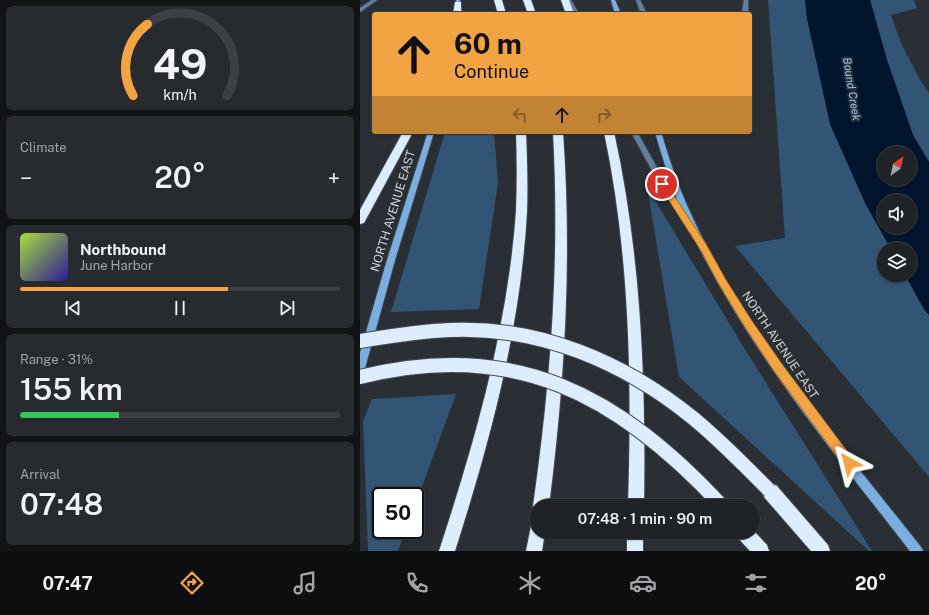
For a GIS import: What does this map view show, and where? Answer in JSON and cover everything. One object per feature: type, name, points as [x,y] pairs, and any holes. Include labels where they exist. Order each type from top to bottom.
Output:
[{"type":"highway","points":[[498,0],[501,12]]},
{"type":"highway","points":[[527,0],[531,12]]},
{"type":"highway","points":[[565,0],[569,12]]},
{"type":"highway","points":[[360,220],[407,134]]},
{"type":"highway","points":[[447,551],[472,469],[491,398],[504,339],[520,234],[522,193],[521,134]]},
{"type":"highway","points":[[542,499],[554,396],[561,291],[563,234],[558,134]]},
{"type":"highway","points":[[609,134],[620,181],[635,331],[638,433],[636,499]]},
{"type":"highway","points":[[360,342],[443,329],[485,330],[526,335],[585,352],[603,360],[638,379],[674,404],[715,438],[770,491],[822,551]]},
{"type":"highway","points":[[360,377],[419,366],[462,364],[484,366],[523,373],[565,386],[605,406],[643,432],[682,466],[715,499]]},
{"type":"highway","points":[[534,551],[536,539]]},
{"type":"highway","points":[[635,551],[636,539]]},
{"type":"highway","points":[[750,539],[761,551]]},
{"type":"main road","points":[[613,0],[617,12]]},
{"type":"main road","name":"NORTH AVENUE EAST","points":[[360,368],[391,260],[431,134]]},
{"type":"main road","name":"NORTH AVENUE EAST","points":[[659,134],[674,182],[703,247],[727,290],[778,368],[917,551]]},
{"type":"street","points":[[360,10],[375,0]]},
{"type":"street","points":[[569,0],[575,12]]},
{"type":"street","points":[[638,0],[643,12]]},
{"type":"street","points":[[745,12],[746,0]]},
{"type":"street","points":[[635,134],[662,184],[703,247]]},
{"type":"shaded area","points":[[768,0],[805,0],[807,18],[830,124],[866,205],[877,224],[877,234],[882,234],[887,242],[877,242],[877,282],[909,282],[929,315],[929,477],[735,246],[785,238]]},
{"type":"shaded area","points":[[870,0],[914,0],[917,8],[891,15],[901,43],[919,78],[929,93],[929,162],[913,135],[887,60]]},
{"type":"shaded area","points":[[444,134],[494,134],[498,183],[479,309],[391,312]]},
{"type":"shaded area","points":[[647,187],[746,351],[872,551],[869,551],[679,377]]},
{"type":"shaded area","points":[[456,394],[422,487],[372,487],[372,539],[403,539],[398,551],[368,551],[363,421],[372,399]]},
{"type":"water","name":"Bound Creek","points":[[805,0],[870,0],[887,60],[913,135],[929,162],[929,315],[909,282],[917,282],[917,242],[887,242],[882,234],[917,234],[917,194],[877,194],[877,224],[866,205],[830,124],[807,18]]},
{"type":"route","points":[[662,184],[703,247],[748,324],[778,368],[849,463]]}]
